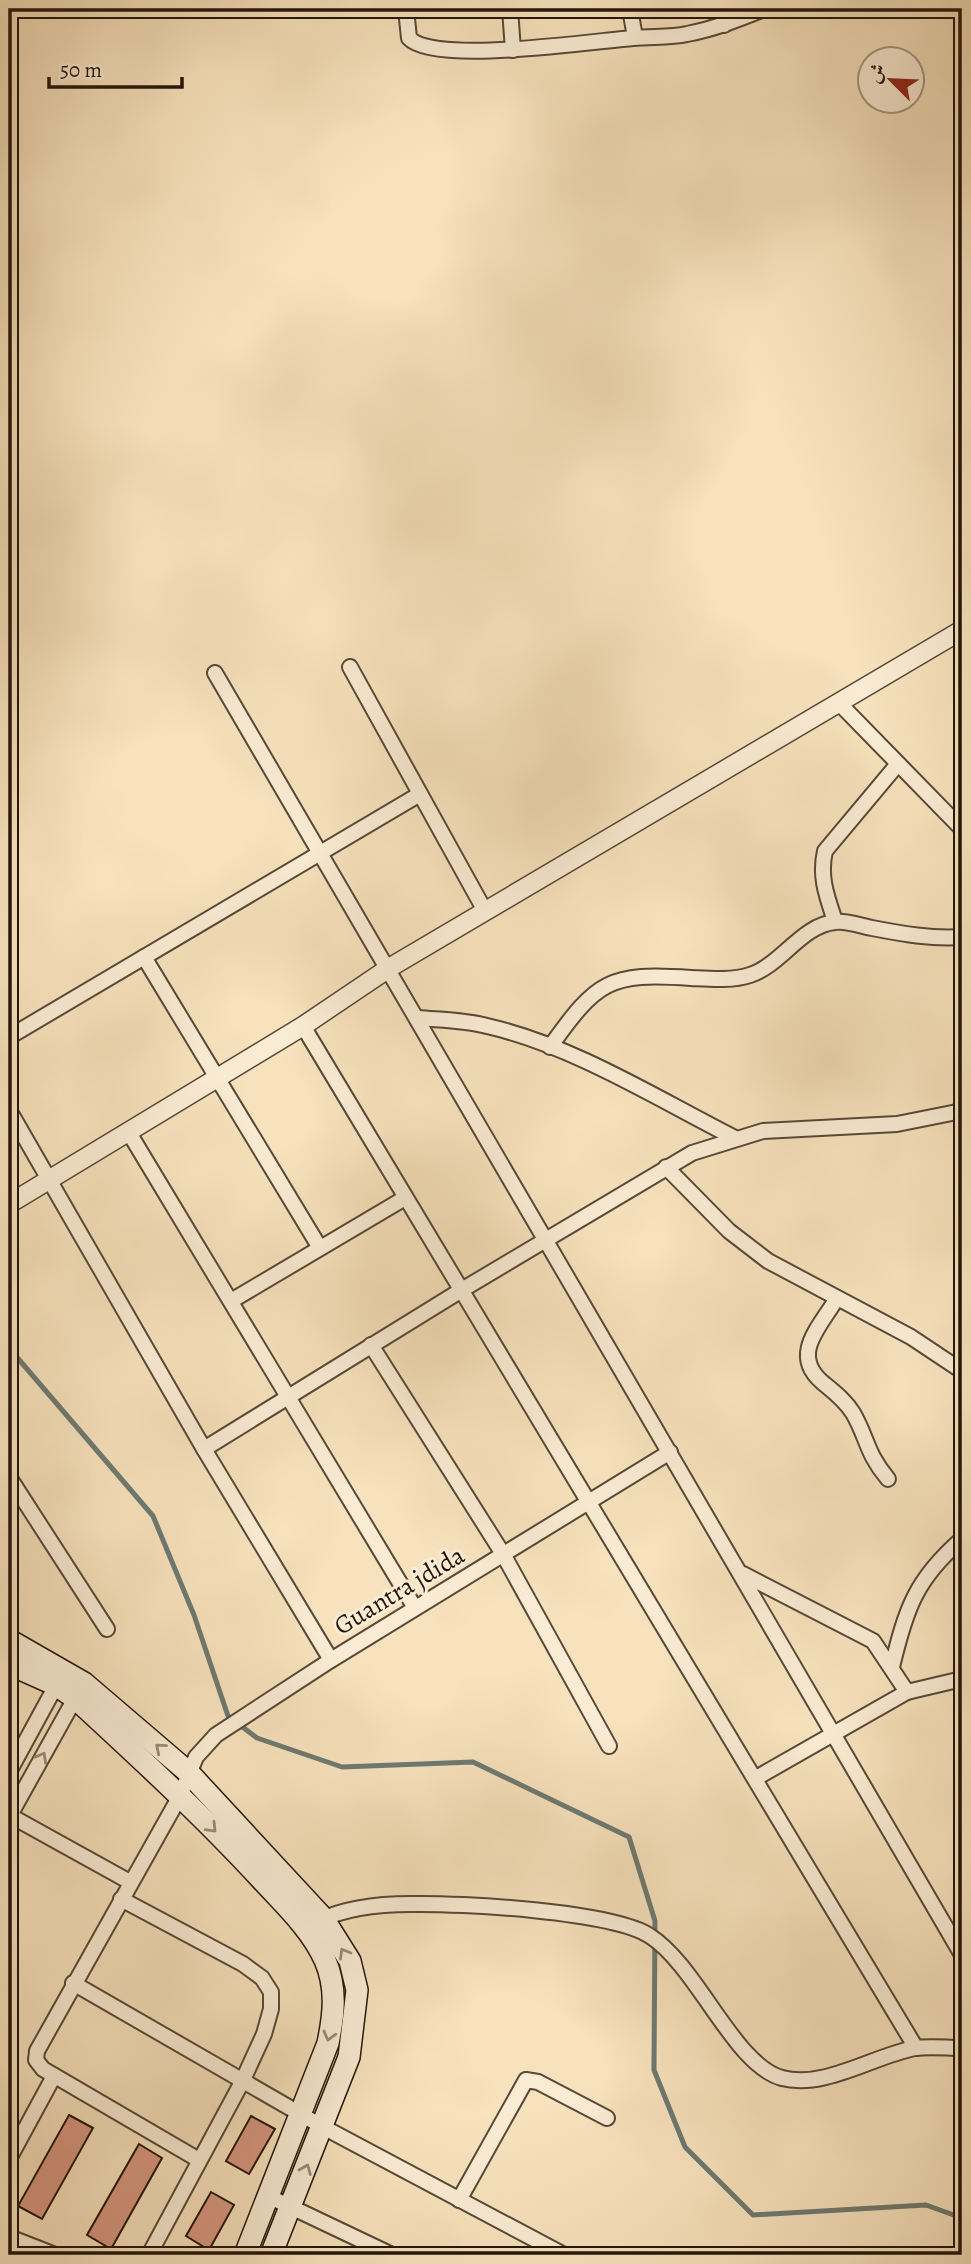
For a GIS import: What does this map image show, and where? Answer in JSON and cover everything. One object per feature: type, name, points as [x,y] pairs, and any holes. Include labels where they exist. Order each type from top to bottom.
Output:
[{"type":"main road","points":[[9,1640],[188,1772],[349,1961],[357,1990],[349,2057],[271,2255]]},
{"type":"main road","points":[[9,1664],[60,1677]]},
{"type":"main road","points":[[79,1691],[180,1796],[314,1923],[333,1986],[334,2015],[301,2115],[245,2255]]},
{"type":"street","points":[[406,9],[409,38],[413,42],[466,50],[513,50],[635,37],[684,35],[724,25],[764,9]]},
{"type":"street","points":[[510,9],[513,50]]},
{"type":"street","points":[[629,9],[635,37]]},
{"type":"street","points":[[723,9],[724,25]]},
{"type":"street","points":[[9,1204],[303,1026],[389,968],[962,629]]},
{"type":"street","points":[[350,667],[485,911]]},
{"type":"street","points":[[215,673],[962,1955]]},
{"type":"street","points":[[838,702],[962,829]]},
{"type":"street","points":[[835,921],[823,887],[822,866],[825,851],[897,765]]},
{"type":"street","points":[[9,1037],[420,794]]},
{"type":"street","points":[[550,1047],[578,1008],[595,991],[619,979],[646,975],[706,979],[747,976],[763,971],[818,928],[835,921],[929,939],[962,937]]},
{"type":"street","points":[[145,957],[320,1248]]},
{"type":"street","points":[[418,1018],[485,1025],[550,1047],[735,1138]]},
{"type":"street","points":[[303,1026],[916,2048]]},
{"type":"street","points":[[9,1110],[204,1449],[331,1660]]},
{"type":"street","points":[[204,1449],[460,1291],[692,1153],[735,1138],[776,1129],[897,1124],[962,1111]]},
{"type":"street","points":[[128,1131],[415,1608]]},
{"type":"street","points":[[666,1167],[729,1231],[768,1261],[911,1337],[962,1371]]},
{"type":"street","points":[[231,1301],[405,1198]]},
{"type":"street","points":[[837,1298],[807,1350],[807,1362],[810,1371],[844,1400],[853,1413],[872,1460],[888,1479]]},
{"type":"street","points":[[371,1346],[503,1554],[609,1746]]},
{"type":"street","name":"Guantra jdida","points":[[54,2076],[39,2065],[37,2051],[180,1796],[196,1757],[216,1735],[331,1660],[670,1452]]},
{"type":"street","points":[[9,1477],[107,1629]]},
{"type":"street","points":[[892,1667],[900,1631],[918,1587],[935,1563],[962,1539]]},
{"type":"street","points":[[741,1573],[853,1628],[873,1641],[907,1692]]},
{"type":"street","points":[[9,1772],[60,1677]]},
{"type":"street","points":[[756,1778],[907,1692],[961,1680]]},
{"type":"street","points":[[79,1691],[9,1816],[130,1882]]},
{"type":"street","points":[[121,1899],[243,1964],[262,1978],[271,1992],[271,2009],[264,2034],[242,2082],[149,2255]]},
{"type":"street","points":[[314,1923],[362,1908],[411,1904],[596,1918],[650,1936],[677,1960],[709,1999],[740,2048],[764,2070],[782,2078],[804,2080],[822,2076],[916,2048],[962,2048]]},
{"type":"street","points":[[74,1983],[301,2115],[564,2255]]},
{"type":"street","points":[[9,2159],[54,2076],[199,2160]]},
{"type":"street","points":[[459,2200],[526,2080],[538,2082],[607,2118]]},
{"type":"street","points":[[270,2197],[392,2255]]},
{"type":"street","points":[[9,2237],[55,2255]]},
{"type":"building","points":[[69,2115],[93,2128],[42,2219],[18,2206]]},
{"type":"building","points":[[251,2116],[275,2129],[249,2174],[226,2161]]},
{"type":"building","points":[[139,2144],[162,2158],[111,2249],[87,2235]]},
{"type":"building","points":[[211,2192],[234,2205],[209,2250],[186,2236]]},
{"type":"waterway","points":[[9,1348],[153,1516],[194,1615],[228,1716],[257,1738],[342,1767],[473,1762],[629,1837],[655,1921],[654,2070],[685,2147],[753,2215],[926,2205],[962,2218]]}]
